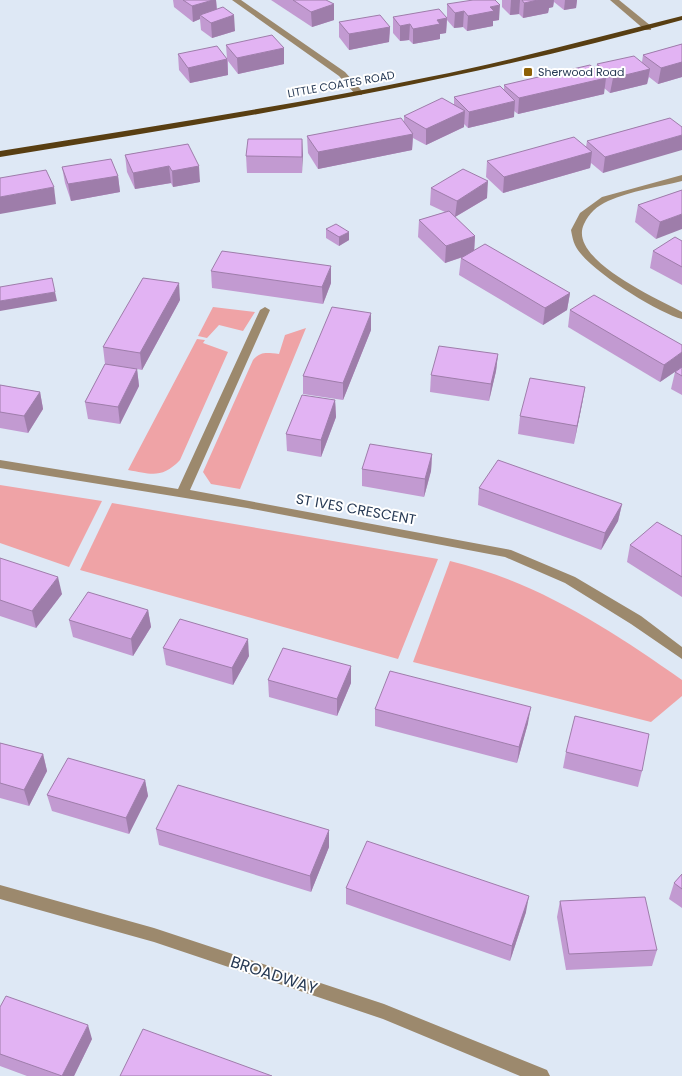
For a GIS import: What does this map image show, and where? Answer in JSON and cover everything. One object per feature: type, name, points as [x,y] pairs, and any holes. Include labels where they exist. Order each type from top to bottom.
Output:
[{"type":"main road","name":"LITTLE COATES ROAD","points":[[0,154],[359,93],[536,57],[682,18]]},
{"type":"street","points":[[236,0],[342,74],[359,93]]},
{"type":"street","points":[[614,0],[648,28]]},
{"type":"street","points":[[682,178],[604,200],[588,209],[577,221],[575,236],[585,256],[606,273],[682,316]]},
{"type":"street","points":[[182,494],[265,310]]},
{"type":"street","name":"ST IVES CRESCENT","points":[[0,464],[246,504],[507,553],[570,580],[636,620],[682,654]]},
{"type":"street","name":"BROADWAY","points":[[0,892],[154,935],[384,1012],[541,1076]]},
{"type":"shaded area","points":[[213,307],[255,312],[243,331],[219,325],[207,338],[198,336]]},
{"type":"shaded area","points":[[306,328],[240,489],[211,484],[203,472],[253,360],[262,354],[279,354],[285,335]]},
{"type":"shaded area","points":[[197,339],[205,340],[203,343],[228,352],[180,460],[162,473],[150,474],[128,470]]},
{"type":"shaded area","points":[[0,485],[102,501],[69,567],[0,543]]},
{"type":"shaded area","points":[[112,503],[438,559],[398,659],[80,570]]},
{"type":"shaded area","points":[[450,561],[513,581],[572,609],[628,643],[682,680],[682,696],[651,722],[413,662]]},
{"type":"building","points":[[183,0],[213,0],[192,6]]},
{"type":"building","points":[[293,0],[326,0],[334,4],[311,12]]},
{"type":"building","points":[[473,0],[495,0],[500,5],[490,7],[494,11],[468,16],[464,11],[455,13],[447,4]]},
{"type":"building","points":[[522,0],[538,0],[524,3]]},
{"type":"building","points":[[223,7],[234,15],[211,23],[200,15]]},
{"type":"building","points":[[439,9],[447,18],[437,20],[440,24],[413,29],[410,24],[400,26],[393,17]]},
{"type":"building","points":[[380,15],[390,27],[349,34],[339,22]]},
{"type":"building","points":[[272,35],[284,48],[237,58],[226,45]]},
{"type":"building","points":[[682,44],[682,62],[661,68],[643,55]]},
{"type":"building","points":[[217,46],[227,59],[188,68],[178,54]]},
{"type":"building","points":[[634,56],[650,69],[613,78],[597,64]]},
{"type":"building","points":[[590,65],[606,78],[519,98],[504,85]]},
{"type":"building","points":[[500,86],[515,101],[469,112],[454,97]]},
{"type":"building","points":[[442,98],[465,111],[426,129],[404,116]]},
{"type":"building","points":[[401,118],[413,134],[318,152],[307,136]]},
{"type":"building","points":[[670,118],[682,127],[682,135],[605,157],[587,141]]},
{"type":"building","points":[[574,137],[592,152],[504,177],[487,161]]},
{"type":"building","points":[[248,139],[302,139],[302,157],[246,156]]},
{"type":"building","points":[[188,144],[199,166],[172,171],[169,166],[133,173],[125,155]]},
{"type":"building","points":[[111,159],[118,176],[68,184],[62,167]]},
{"type":"building","points":[[463,169],[488,181],[457,201],[431,188]]},
{"type":"building","points":[[46,170],[54,187],[0,197],[0,178]]},
{"type":"building","points":[[682,190],[682,214],[660,222],[638,205]]},
{"type":"building","points":[[449,211],[475,236],[446,246],[419,220]]},
{"type":"building","points":[[336,224],[349,232],[339,237],[326,229]]},
{"type":"building","points":[[675,237],[682,241],[682,267],[653,251]]},
{"type":"building","points":[[485,244],[570,293],[545,308],[461,258]]},
{"type":"building","points":[[222,251],[331,266],[322,287],[211,271]]},
{"type":"building","points":[[52,278],[55,292],[0,301],[0,287]]},
{"type":"building","points":[[143,278],[179,283],[140,353],[103,347]]},
{"type":"building","points":[[594,295],[682,345],[682,352],[664,365],[570,310]]},
{"type":"building","points":[[332,307],[371,313],[343,383],[303,376]]},
{"type":"building","points":[[439,346],[498,354],[491,384],[431,375]]},
{"type":"building","points":[[105,364],[137,369],[118,407],[85,402]]},
{"type":"building","points":[[682,367],[682,376],[675,372]]},
{"type":"building","points":[[530,378],[585,387],[577,426],[520,416]]},
{"type":"building","points":[[0,385],[40,392],[24,416],[0,412]]},
{"type":"building","points":[[302,395],[335,400],[321,440],[286,434]]},
{"type":"building","points":[[370,444],[432,454],[425,479],[362,469]]},
{"type":"building","points":[[498,460],[622,504],[605,533],[479,488]]},
{"type":"building","points":[[657,522],[682,536],[682,577],[630,545]]},
{"type":"building","points":[[0,558],[58,577],[32,611],[0,600]]},
{"type":"building","points":[[88,592],[148,610],[131,639],[69,620]]},
{"type":"building","points":[[180,619],[248,639],[232,668],[163,648]]},
{"type":"building","points":[[283,648],[351,666],[337,699],[268,680]]},
{"type":"building","points":[[390,671],[531,707],[519,747],[375,709]]},
{"type":"building","points":[[575,716],[649,734],[642,771],[566,752]]},
{"type":"building","points":[[0,743],[43,754],[24,790],[0,783]]},
{"type":"building","points":[[68,758],[145,780],[126,818],[47,795]]},
{"type":"building","points":[[178,785],[329,830],[310,876],[156,829]]},
{"type":"building","points":[[367,841],[529,896],[512,946],[346,888]]},
{"type":"building","points":[[682,874],[682,889],[674,883]]},
{"type":"building","points":[[645,897],[657,950],[569,954],[560,901]]},
{"type":"building","points":[[6,996],[88,1025],[62,1076],[0,1054],[0,1007]]},
{"type":"building","points":[[143,1029],[272,1076],[120,1076]]},
{"type":"place","name":"Sherwood Road","points":[[528,72]]}]
